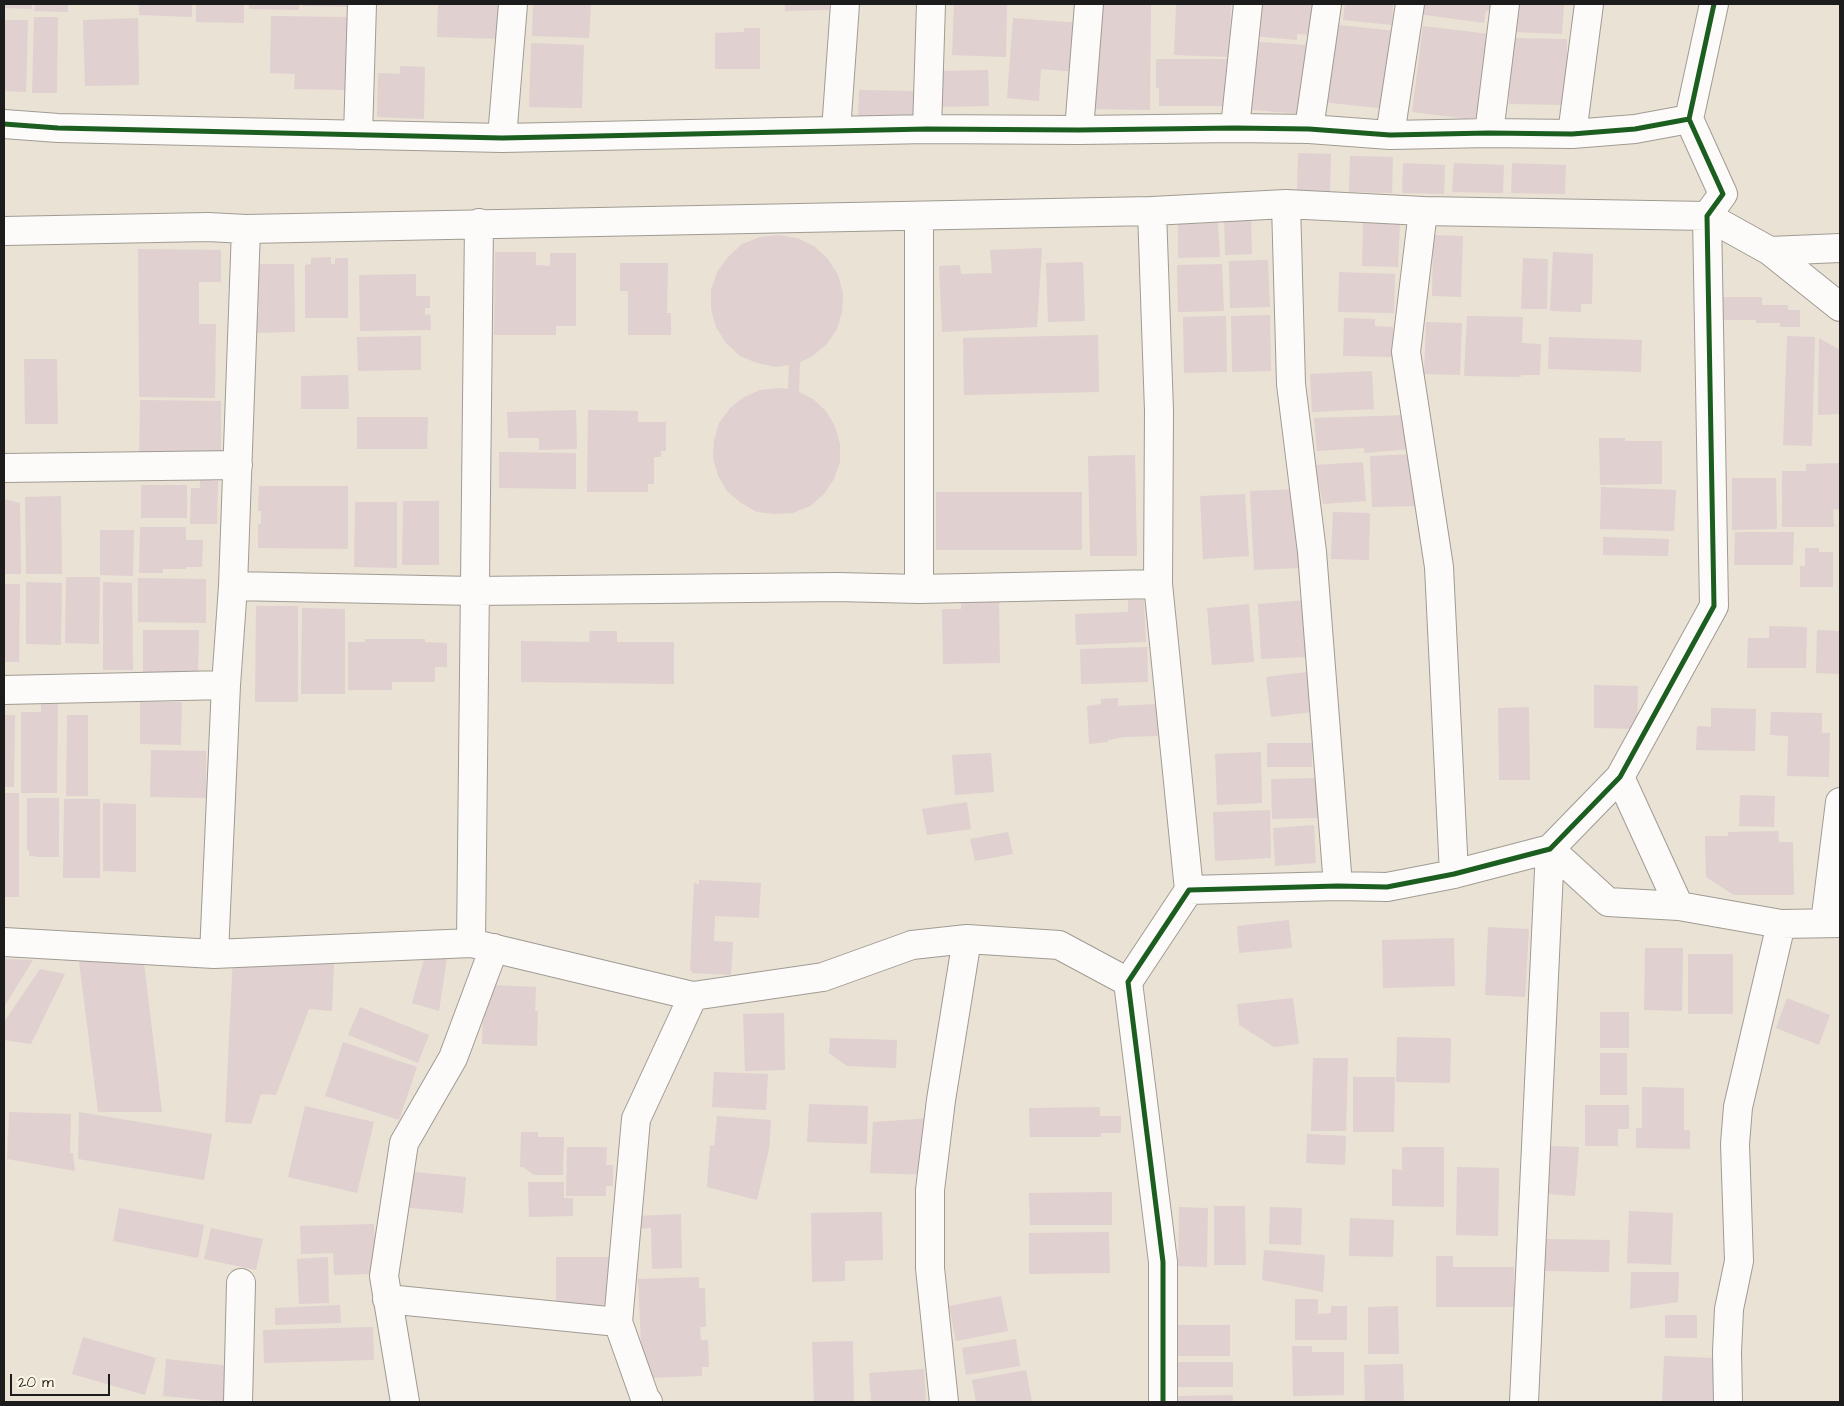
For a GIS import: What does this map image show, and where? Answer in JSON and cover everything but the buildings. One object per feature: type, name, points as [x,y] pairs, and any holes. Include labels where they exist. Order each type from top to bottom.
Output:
[{"type":"street","points":[[358,135],[362,4]]},
{"type":"street","points":[[502,138],[513,4]]},
{"type":"street","points":[[836,131],[845,4]]},
{"type":"street","points":[[927,129],[931,4]]},
{"type":"street","points":[[1079,130],[1089,4]]},
{"type":"street","points":[[1235,128],[1248,4]]},
{"type":"street","points":[[1309,129],[1327,4]]},
{"type":"street","points":[[1390,135],[1410,4]]},
{"type":"street","points":[[1490,133],[1505,4]]},
{"type":"street","points":[[1572,134],[1589,4]]},
{"type":"street","points":[[1189,890],[1387,886],[1454,874],[1550,849],[1620,777],[1714,606],[1707,216],[1723,194],[1688,119],[1714,4]]},
{"type":"street","points":[[4,124],[58,128],[502,138],[927,129],[1235,128],[1309,129],[1390,135],[1572,134],[1635,129],[1688,119]]},
{"type":"street","points":[[1286,204],[1292,384],[1312,552],[1338,886]]},
{"type":"street","points":[[4,231],[208,227],[246,229],[479,223],[919,217],[1152,211],[1286,204],[1423,211],[1707,216],[1770,251],[1840,307]]},
{"type":"street","points":[[1152,211],[1158,411],[1158,584],[1189,890],[1128,982],[1163,1262],[1163,1402]]},
{"type":"street","points":[[1423,211],[1406,352],[1439,567],[1454,874]]},
{"type":"street","points":[[919,217],[919,589]]},
{"type":"street","points":[[405,1402],[384,1276],[404,1143],[454,1058],[482,946],[474,590],[479,223]]},
{"type":"street","points":[[214,954],[226,685],[233,586],[246,229]]},
{"type":"street","points":[[1770,251],[1840,248]]},
{"type":"street","points":[[4,468],[238,466]]},
{"type":"street","points":[[233,586],[474,590],[828,587],[919,589],[1158,584]]},
{"type":"street","points":[[4,690],[226,685]]},
{"type":"street","points":[[1620,777],[1679,906]]},
{"type":"street","points":[[1550,849],[1608,902],[1679,906],[1781,924],[1832,923],[1840,802]]},
{"type":"street","points":[[1524,1402],[1550,849]]},
{"type":"street","points":[[1728,1402],[1727,1352],[1729,1309],[1739,1261],[1735,1144],[1738,1107],[1781,924]]},
{"type":"street","points":[[4,942],[214,954],[482,946],[693,996],[823,977],[912,945],[967,939],[1058,945],[1128,982]]},
{"type":"street","points":[[944,1402],[930,1268],[930,1190],[941,1100],[967,939]]},
{"type":"street","points":[[648,1402],[646,1401],[618,1322],[636,1118],[693,996]]},
{"type":"street","points":[[238,1402],[241,1283]]},
{"type":"street","points":[[387,1299],[618,1322]]},
{"type":"cycle path","points":[[1163,1402],[1163,1262],[1128,982],[1189,890],[1338,886],[1387,887],[1454,874],[1550,849],[1620,777],[1714,606],[1707,216],[1723,194],[1689,119],[1714,4]]},
{"type":"cycle path","points":[[4,124],[58,128],[502,138],[927,129],[1235,128],[1309,129],[1390,135],[1572,134],[1635,129],[1689,119]]}]
